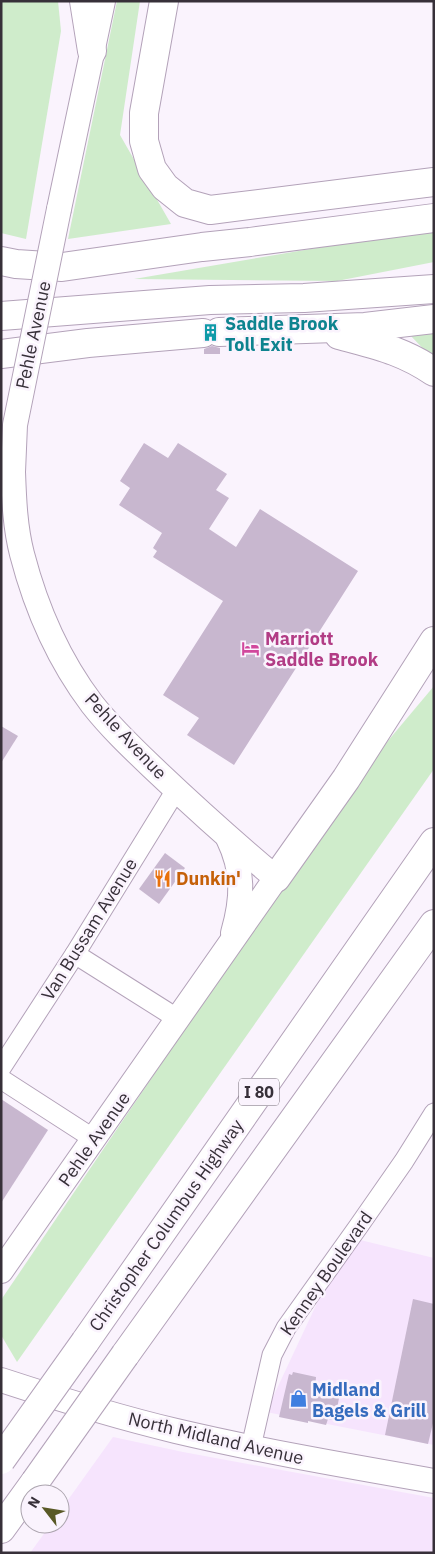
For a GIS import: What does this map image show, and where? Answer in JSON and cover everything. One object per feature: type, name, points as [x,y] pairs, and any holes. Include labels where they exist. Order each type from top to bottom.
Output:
[{"type":"highway","points":[[84,1],[92,51]]},
{"type":"highway","points":[[164,1],[144,113],[144,141],[152,169],[165,187],[185,204],[210,210],[434,182]]},
{"type":"highway","points":[[202,247],[247,228],[391,205],[434,196]]},
{"type":"highway","points":[[1,260],[16,264],[62,267],[202,247],[434,218]]},
{"type":"highway","points":[[361,294],[434,279]]},
{"type":"highway","points":[[1,316],[210,300],[304,298],[434,289]]},
{"type":"highway","points":[[1,354],[88,343],[211,333],[366,327],[434,319]]},
{"type":"highway","points":[[316,329],[396,350],[418,361],[434,372]]},
{"type":"highway","points":[[276,878],[346,780],[434,641]]},
{"type":"highway","points":[[346,780],[395,724],[429,677]]},
{"type":"highway","name":"Christopher Columbus Highway","points":[[1,1460],[434,842]]},
{"type":"highway","name":"I 80","points":[[1,1530],[434,924]]},
{"type":"street","name":"Pehle Avenue","points":[[1,1270],[276,878],[228,838],[176,790],[120,736],[92,704],[48,632],[32,592],[21,552],[15,514],[13,472],[15,425],[103,1]]},
{"type":"street","name":"Van Bussam Avenue","points":[[1,1068],[75,954],[176,790]]},
{"type":"street","points":[[228,838],[236,854],[241,884],[239,912],[229,945]]},
{"type":"street","points":[[75,954],[178,1019]]},
{"type":"street","points":[[1,1079],[94,1138]]},
{"type":"street","name":"Kenney Boulevard","points":[[251,1447],[272,1356],[286,1328],[404,1161],[434,1114]]},
{"type":"street","name":"North Midland Avenue","points":[[1,1380],[117,1416],[176,1431],[434,1481]]},
{"type":"shaded area","points":[[348,1237],[434,1258],[434,1445],[266,1412]]},
{"type":"shaded area","points":[[113,1437],[183,1452],[434,1498],[434,1553],[30,1553],[44,1534],[70,1534],[70,1497]]},
{"type":"green space","points":[[1,1],[58,1],[61,31],[26,239],[1,233]]},
{"type":"green space","points":[[117,1],[140,1],[120,135],[171,224],[68,239]]},
{"type":"green space","points":[[434,228],[434,262],[337,281],[134,279]]},
{"type":"green space","points":[[434,331],[434,360],[409,334]]},
{"type":"green space","points":[[434,686],[434,769],[17,1362],[1,1335],[1,1301],[3,1297],[212,989],[387,742]]},
{"type":"building","points":[[212,346],[220,348],[220,354],[204,354],[204,349]]},
{"type":"building","name":"Marriott Saddle Brook","points":[[144,443],[168,458],[178,443],[227,474],[216,490],[229,498],[209,529],[236,547],[260,509],[358,571],[234,765],[187,735],[199,718],[163,695],[223,601],[153,557],[157,551],[153,548],[162,533],[119,505],[130,488],[120,481]]},
{"type":"building","points":[[1,726],[18,736],[1,763]]},
{"type":"building","name":"Dunkin'","points":[[165,853],[185,868],[159,904],[139,889]]},
{"type":"building","points":[[1,1099],[48,1130],[1,1203]]},
{"type":"building","points":[[413,1299],[434,1304],[434,1419],[428,1444],[385,1435]]},
{"type":"building","name":"Midland Bagels & Grill","points":[[293,1372],[316,1377],[315,1390],[338,1395],[335,1420],[328,1419],[326,1425],[279,1417],[289,1374],[292,1375]]},
{"type":"place","name":"Saddle Brook Toll Exit","points":[[211,333]]},
{"type":"place","name":"Marriott Saddle Brook","points":[[251,648]]},
{"type":"place","name":"Dunkin'","points":[[162,878]]},
{"type":"place","name":"Midland Bagels & Grill","points":[[298,1399]]}]
